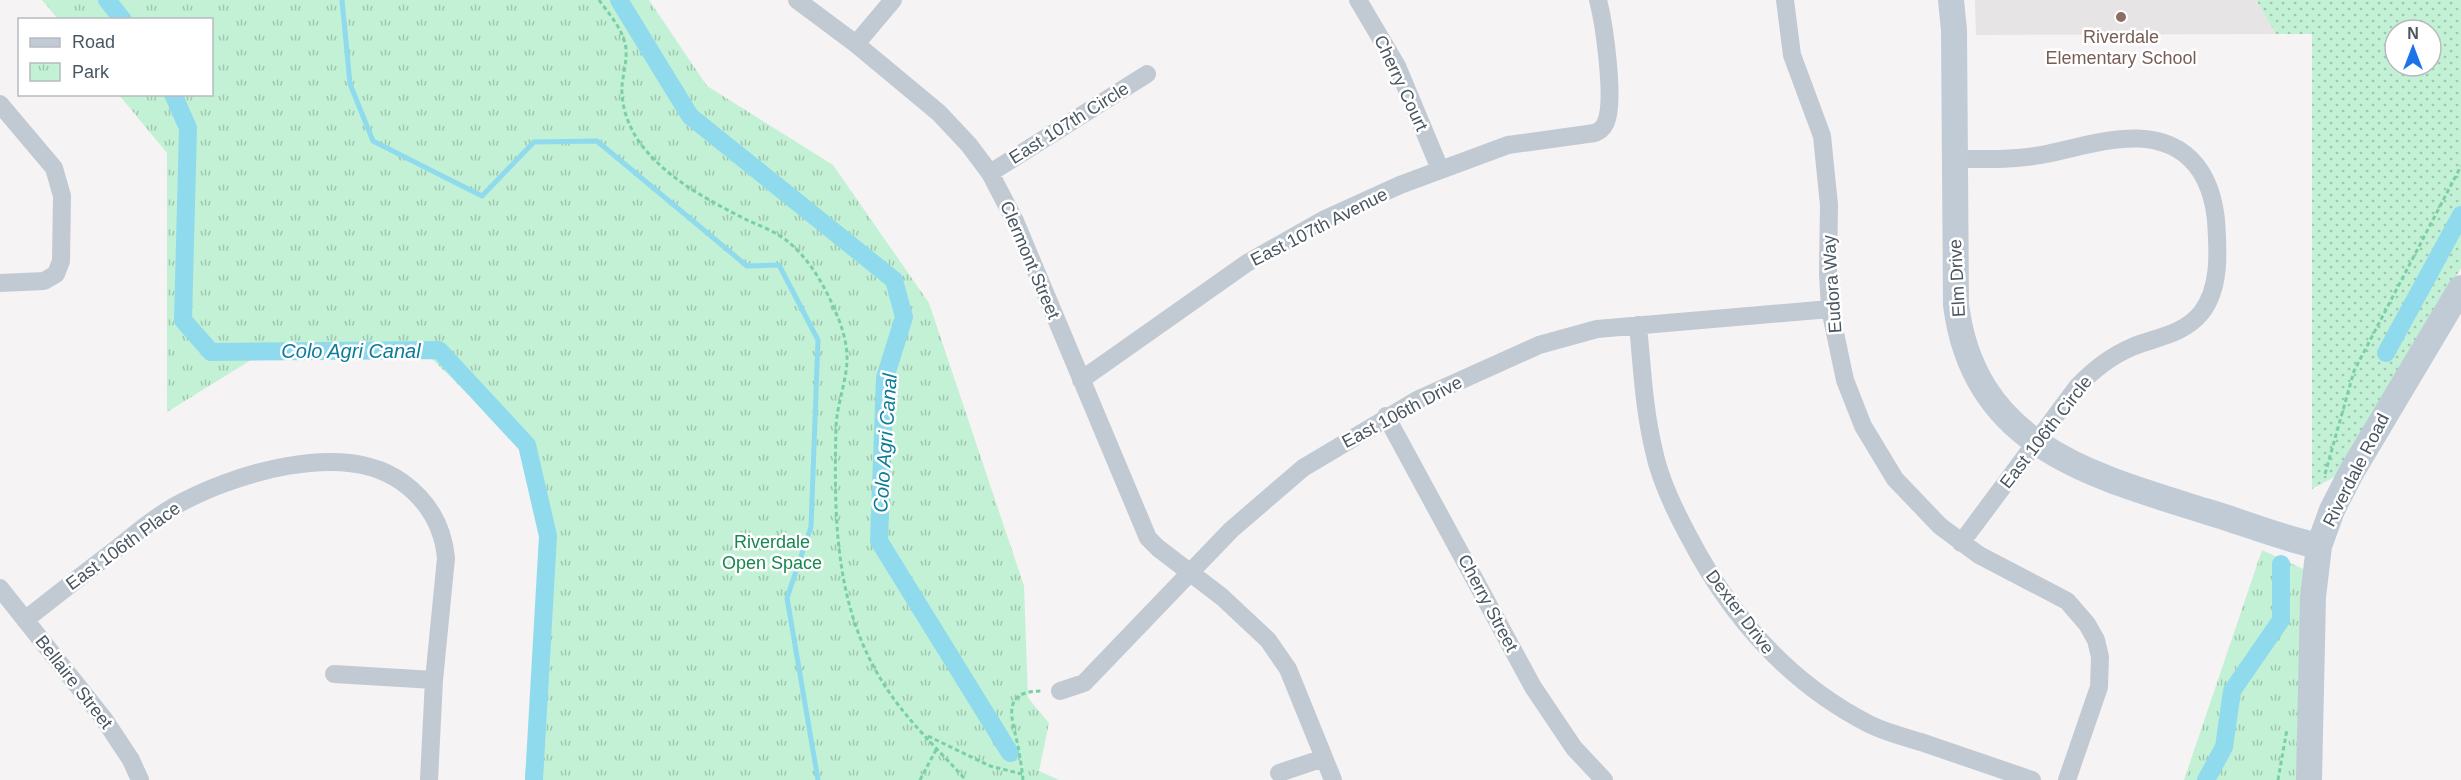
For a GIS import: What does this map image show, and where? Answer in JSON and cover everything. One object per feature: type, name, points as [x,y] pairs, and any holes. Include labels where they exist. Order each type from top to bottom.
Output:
[{"type":"street","name":"Clermont Street","points":[[797,0],[939,113],[969,145],[990,173],[1015,221],[1148,538],[1256,627],[1280,657],[1288,669],[1333,780]]},
{"type":"street","points":[[856,45],[893,0]]},
{"type":"street","name":"Cherry Court","points":[[1358,0],[1397,66],[1440,169]]},
{"type":"street","name":"East 107th Avenue","points":[[1081,380],[1247,263],[1323,220],[1440,169],[1508,145],[1585,135],[1602,129],[1608,116],[1607,61],[1598,0]]},
{"type":"street","name":"Eudora Way","points":[[1785,0],[1792,55],[1816,116],[1825,154],[1829,205],[1830,309],[1847,388],[1863,426],[1877,452],[1908,495],[1940,526],[1979,555],[2054,593],[2077,610],[2096,640],[2101,676],[2096,698],[2067,780]]},
{"type":"street","name":"Elm Drive","points":[[1951,0],[1954,30],[1954,280],[1958,320],[1965,348],[1983,387],[2010,421],[2036,444],[2068,462],[2104,477],[2292,540],[2319,546]]},
{"type":"street","name":"East 107th Circle","points":[[990,173],[1147,74]]},
{"type":"street","points":[[0,104],[54,168],[62,196],[61,261],[56,274],[44,281],[0,283]]},
{"type":"street","name":"East 106th Circle","points":[[1954,159],[2038,156],[2133,138],[2166,143],[2191,160],[2209,189],[2215,213],[2217,267],[2212,293],[2202,312],[2180,330],[2111,357],[2090,373],[2077,387],[1961,543]]},
{"type":"street","name":"Riverdale Road","points":[[2309,780],[2313,597],[2319,546],[2332,510],[2352,471],[2461,288]]},
{"type":"street","name":"East 106th Drive","points":[[1060,691],[1084,683],[1231,530],[1280,486],[1303,468],[1386,416],[1417,400],[1539,345],[1597,329],[1830,309]]},
{"type":"street","name":"Dexter Drive","points":[[1638,325],[1648,422],[1654,454],[1664,483],[1700,559],[1750,631],[1782,665],[1806,685],[1823,698],[1872,726],[2032,780]]},
{"type":"street","name":"Cherry Street","points":[[1386,416],[1533,687],[1574,748],[1604,780]]},
{"type":"street","name":"East 106th Place","points":[[25,620],[149,523],[197,495],[227,483],[279,468],[320,462],[356,463],[383,470],[414,490],[428,506],[438,524],[445,545],[446,558],[434,680],[429,780]]},
{"type":"street","name":"Bellaire Street","points":[[0,588],[104,719],[131,760],[140,780]]},
{"type":"street","points":[[334,674],[434,680]]},
{"type":"street","points":[[1279,773],[1324,758]]},
{"type":"path","points":[[599,0],[620,30],[626,48],[623,104],[627,121],[640,142],[678,181],[697,194],[785,239],[803,257],[821,282],[845,339],[847,358],[836,424],[838,543],[842,580],[850,612],[864,649],[879,678],[901,708],[966,780]]},
{"type":"path","points":[[1023,780],[1011,720],[1011,707],[1018,696],[1031,691],[1060,691]]},
{"type":"path","points":[[926,735],[990,766],[1023,774]]},
{"type":"path","points":[[920,780],[937,748]]},
{"type":"shaded area","name":"Riverdale Elementary School","points":[[1975,0],[2256,0],[2276,34],[1976,35]]},
{"type":"green space","name":"Riverdale Open Space","points":[[42,0],[649,0],[707,86],[833,165],[929,303],[1024,586],[1028,698],[1049,723],[1039,771],[1059,780],[525,780],[544,535],[521,446],[430,357],[251,360],[167,412],[167,153],[120,96],[213,96],[213,18],[57,18]]},
{"type":"green space","points":[[2256,0],[2461,0],[2461,268],[2376,407],[2338,475],[2312,489],[2312,34],[2276,34]]},
{"type":"green space","points":[[2262,550],[2312,573],[2306,780],[2184,780]]},
{"type":"waterway","name":"Colo Agri Canal","points":[[107,0],[121,18]]},
{"type":"waterway","points":[[342,0],[350,84],[373,141],[482,196],[534,142],[597,141],[747,266],[779,265],[818,340],[811,527],[787,598],[818,780]]},
{"type":"waterway","name":"Colo Agri Canal","points":[[619,0],[690,116],[894,280],[904,317],[885,378],[879,541],[1010,753]]},
{"type":"waterway","name":"Colo Agri Canal","points":[[174,96],[188,128],[183,320],[211,352],[439,350],[527,445],[548,536],[534,780]]},
{"type":"waterway","name":"Colo Agri Canal","points":[[2386,353],[2461,215]]},
{"type":"waterway","name":"Colo Agri Canal","points":[[2206,780],[2224,747],[2232,691],[2281,620],[2281,564]]},
{"type":"place","name":"Riverdale Elementary School","points":[[2121,17]]}]
